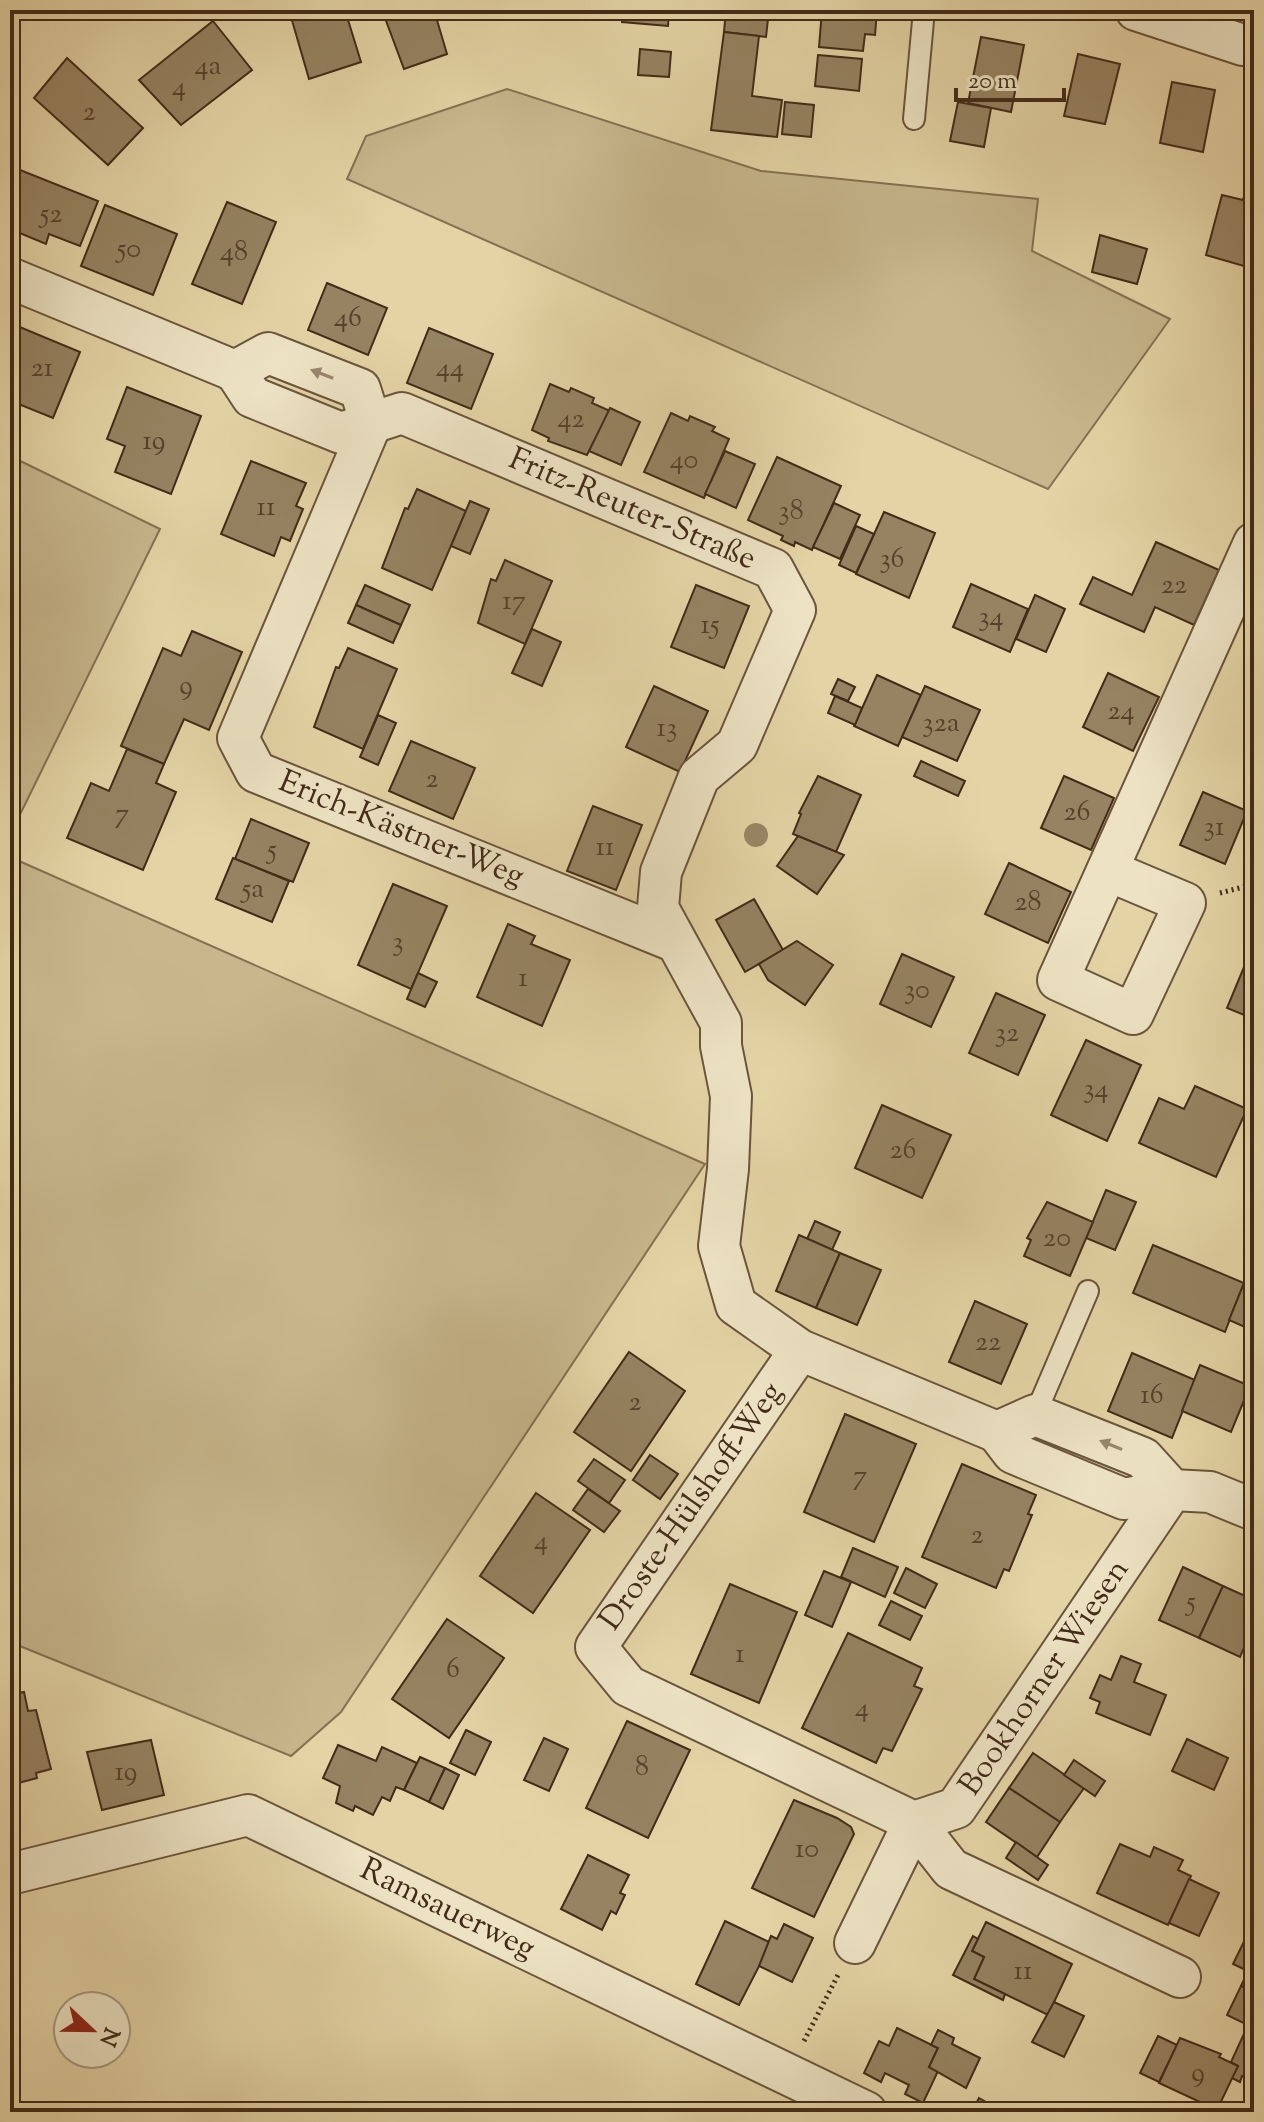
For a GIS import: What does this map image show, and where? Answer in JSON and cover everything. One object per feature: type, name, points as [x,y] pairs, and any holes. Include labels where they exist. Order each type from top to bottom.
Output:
[{"type":"street","points":[[1136,10],[1243,45]]},
{"type":"street","points":[[10,278],[235,371],[268,353],[360,389],[371,424]]},
{"type":"street","name":"Fritz-Reuter-Straße","points":[[371,424],[402,413],[773,569],[795,610],[737,745],[699,777],[661,872],[658,908],[721,1023],[721,1046],[731,1096],[728,1169],[719,1246],[736,1305],[800,1350],[997,1432],[1013,1453],[1124,1499],[1172,1490],[1210,1492],[1254,1510]]},
{"type":"street","name":"Erich-Kästner-Weg","points":[[371,424],[238,738],[256,772],[674,941]]},
{"type":"street","points":[[1109,871],[1254,543]]},
{"type":"street","name":"Droste-Hülshoff-Weg","points":[[800,1350],[596,1647],[628,1686],[914,1822]]},
{"type":"street","points":[[997,1432],[1035,1415],[1143,1458],[1172,1490]]},
{"type":"street","name":"Bookhorner Wiesen","points":[[914,1822],[956,1808],[1172,1490]]},
{"type":"street","name":"Ramsauerweg","points":[[10,1874],[248,1815],[866,2112]]},
{"type":"street","points":[[855,1943],[914,1822],[951,1869],[1180,1977]]},
{"type":"lane","points":[[914,119],[924,10]]},
{"type":"lane","points":[[1035,1415],[1088,1291]]},
{"type":"path","points":[[787,2074],[855,1943]]},
{"type":"shaded area","points":[[507,89],[761,171],[1038,199],[1032,251],[1170,319],[1048,489],[347,179],[366,136]]},
{"type":"shaded area","points":[[10,456],[160,529],[10,835]]},
{"type":"shaded area","points":[[10,857],[705,1164],[341,1712],[291,1756],[10,1642]]},
{"type":"building","points":[[289,10],[345,10],[361,62],[309,79]]},
{"type":"building","points":[[382,10],[434,10],[447,54],[404,69]]},
{"type":"building","points":[[521,10],[565,10],[564,17]]},
{"type":"building","points":[[623,10],[669,10],[668,26],[622,22]]},
{"type":"building","points":[[726,10],[769,10],[766,37],[724,32]]},
{"type":"building","points":[[822,10],[877,10],[875,35],[865,34],[863,51],[819,47]]},
{"type":"building","points":[[213,21],[252,70],[181,125],[139,80]]},
{"type":"building","points":[[724,32],[759,36],[752,96],[782,100],[777,137],[711,130]]},
{"type":"building","points":[[981,37],[1024,45],[1011,112],[968,103]]},
{"type":"building","points":[[640,49],[671,52],[669,77],[638,75]]},
{"type":"building","points":[[1078,54],[1120,64],[1105,124],[1064,116]]},
{"type":"building","points":[[818,55],[862,59],[859,91],[815,86]]},
{"type":"building","points":[[67,58],[143,128],[108,165],[34,98]]},
{"type":"building","points":[[1172,82],[1215,90],[1203,152],[1160,143]]},
{"type":"building","points":[[785,102],[814,105],[811,137],[782,134]]},
{"type":"building","points":[[958,102],[991,108],[984,147],[950,141]]},
{"type":"building","points":[[1254,162],[1254,269],[1206,255],[1222,195],[1243,200]]},
{"type":"building","points":[[10,166],[98,201],[80,246],[49,234],[46,244],[10,229]]},
{"type":"building","points":[[227,202],[276,222],[242,304],[192,284]]},
{"type":"building","points":[[105,205],[177,234],[153,295],[81,266]]},
{"type":"building","points":[[1100,235],[1147,249],[1137,284],[1092,272]]},
{"type":"building","points":[[327,283],[387,308],[368,355],[308,330]]},
{"type":"building","points":[[10,323],[80,352],[53,418],[11,401],[17,388],[10,386]]},
{"type":"building","points":[[429,328],[493,354],[471,409],[407,383]]},
{"type":"building","points":[[550,384],[569,392],[571,388],[594,398],[592,403],[610,411],[587,455],[548,441],[549,438],[532,430]]},
{"type":"building","points":[[127,387],[201,416],[171,494],[115,472],[125,446],[107,439]]},
{"type":"building","points":[[610,408],[640,422],[621,465],[589,451]]},
{"type":"building","points":[[671,413],[688,421],[690,416],[715,427],[712,431],[729,439],[704,498],[644,472]]},
{"type":"building","points":[[725,451],[755,464],[736,508],[705,494]]},
{"type":"building","points":[[777,457],[841,486],[812,550],[781,540],[783,536],[748,520]]},
{"type":"building","points":[[251,461],[306,483],[296,506],[303,509],[290,541],[281,537],[274,556],[221,534]]},
{"type":"building","points":[[417,489],[466,511],[432,590],[382,568],[405,508],[408,509]]},
{"type":"building","points":[[470,501],[489,509],[470,554],[451,546]]},
{"type":"building","points":[[834,503],[860,515],[840,559],[813,547]]},
{"type":"building","points":[[884,512],[935,533],[909,598],[856,574]]},
{"type":"building","points":[[856,526],[874,534],[856,573],[839,565]]},
{"type":"building","points":[[1156,542],[1219,570],[1194,625],[1155,607],[1144,632],[1080,604],[1093,577],[1132,595]]},
{"type":"building","points":[[505,560],[552,581],[525,644],[478,623],[491,579],[496,581]]},
{"type":"building","points":[[971,584],[1028,609],[1010,652],[953,627]]},
{"type":"building","points":[[365,585],[410,605],[401,625],[356,605]]},
{"type":"building","points":[[696,585],[749,606],[724,668],[671,647]]},
{"type":"building","points":[[1035,595],[1065,609],[1046,652],[1016,639]]},
{"type":"building","points":[[356,605],[401,625],[393,643],[348,623]]},
{"type":"building","points":[[532,629],[561,642],[542,686],[512,673]]},
{"type":"building","points":[[192,631],[242,652],[209,730],[184,719],[164,764],[121,746],[163,648],[181,656]]},
{"type":"building","points":[[348,648],[397,669],[363,749],[314,727],[336,667],[339,668]]},
{"type":"building","points":[[1108,673],[1159,697],[1133,751],[1083,727]]},
{"type":"building","points":[[877,675],[921,695],[898,746],[854,726]]},
{"type":"building","points":[[838,679],[855,687],[848,701],[831,694]]},
{"type":"building","points":[[654,686],[708,711],[680,772],[626,747]]},
{"type":"building","points":[[925,686],[980,710],[957,761],[902,737]]},
{"type":"building","points":[[835,696],[862,708],[855,725],[828,713]]},
{"type":"building","points":[[378,715],[396,723],[378,765],[360,757]]},
{"type":"building","points":[[411,741],[475,768],[453,819],[389,791]]},
{"type":"building","points":[[127,749],[164,764],[156,783],[176,792],[143,870],[67,838],[91,783],[109,791]]},
{"type":"building","points":[[921,761],[965,781],[958,796],[914,776]]},
{"type":"building","points":[[818,776],[861,795],[836,852],[793,834],[799,813]]},
{"type":"building","points":[[1064,776],[1114,798],[1091,850],[1041,828]]},
{"type":"building","points":[[1203,792],[1247,811],[1225,864],[1180,845]]},
{"type":"building","points":[[593,806],[642,825],[616,890],[567,871]]},
{"type":"building","points":[[251,819],[309,843],[293,882],[235,859]]},
{"type":"building","points":[[798,836],[844,855],[817,894],[777,866]]},
{"type":"building","points":[[233,858],[289,881],[272,922],[216,899]]},
{"type":"building","points":[[1009,863],[1071,892],[1048,943],[985,914]]},
{"type":"building","points":[[393,884],[447,906],[411,989],[358,965]]},
{"type":"building","points":[[754,899],[783,950],[745,972],[716,920]]},
{"type":"building","points":[[508,924],[535,936],[531,944],[570,960],[542,1026],[477,997]]},
{"type":"building","points":[[797,941],[833,965],[805,1005],[768,980],[759,964]]},
{"type":"building","points":[[1254,943],[1254,1019],[1227,1008]]},
{"type":"building","points":[[902,954],[954,977],[931,1027],[880,1004]]},
{"type":"building","points":[[418,973],[437,982],[425,1007],[407,999]]},
{"type":"building","points":[[996,993],[1045,1015],[1018,1075],[969,1053]]},
{"type":"building","points":[[1086,1040],[1141,1065],[1107,1141],[1051,1115]]},
{"type":"building","points":[[1195,1086],[1247,1109],[1216,1177],[1139,1143],[1159,1098],[1184,1109]]},
{"type":"building","points":[[882,1105],[951,1135],[922,1198],[855,1168]]},
{"type":"building","points":[[1106,1190],[1136,1202],[1115,1250],[1086,1238]]},
{"type":"building","points":[[1047,1202],[1093,1222],[1070,1276],[1024,1256],[1031,1240],[1027,1238]]},
{"type":"building","points":[[815,1221],[840,1232],[832,1250],[807,1239]]},
{"type":"building","points":[[799,1235],[840,1253],[816,1308],[776,1291]]},
{"type":"building","points":[[1153,1245],[1244,1283],[1225,1332],[1133,1293]]},
{"type":"building","points":[[840,1253],[881,1270],[857,1325],[816,1308]]},
{"type":"building","points":[[1244,1283],[1254,1288],[1254,1331],[1229,1320]]},
{"type":"building","points":[[975,1301],[1027,1324],[1001,1384],[949,1362]]},
{"type":"building","points":[[629,1352],[685,1391],[631,1471],[574,1432]]},
{"type":"building","points":[[1132,1353],[1195,1380],[1172,1438],[1108,1411]]},
{"type":"building","points":[[1200,1365],[1250,1386],[1231,1432],[1182,1411]]},
{"type":"building","points":[[845,1414],[916,1444],[874,1542],[804,1512]]},
{"type":"building","points":[[650,1455],[678,1474],[660,1499],[633,1480]]},
{"type":"building","points":[[594,1459],[625,1480],[609,1503],[578,1481]]},
{"type":"building","points":[[962,1464],[1036,1495],[1028,1514],[1032,1515],[1009,1571],[1004,1569],[996,1588],[922,1557]]},
{"type":"building","points":[[588,1489],[620,1511],[604,1532],[573,1510]]},
{"type":"building","points":[[536,1493],[590,1530],[533,1613],[480,1576]]},
{"type":"building","points":[[853,1548],[898,1567],[885,1597],[841,1577]]},
{"type":"building","points":[[1183,1567],[1223,1586],[1199,1638],[1159,1620]]},
{"type":"building","points":[[906,1568],[937,1584],[925,1608],[894,1593]]},
{"type":"building","points":[[824,1571],[851,1582],[832,1627],[805,1615]]},
{"type":"building","points":[[730,1584],[797,1612],[759,1703],[691,1674]]},
{"type":"building","points":[[1223,1586],[1254,1600],[1254,1625],[1240,1657],[1199,1638]]},
{"type":"building","points":[[891,1601],[922,1616],[910,1640],[879,1625]]},
{"type":"building","points":[[447,1619],[504,1658],[449,1738],[392,1699]]},
{"type":"building","points":[[848,1633],[922,1668],[914,1686],[922,1689],[892,1751],[883,1748],[876,1763],[802,1728]]},
{"type":"building","points":[[1121,1656],[1141,1664],[1134,1682],[1166,1695],[1150,1735],[1096,1713],[1100,1702],[1090,1698],[1100,1675],[1111,1680]]},
{"type":"building","points":[[14,1680],[18,1693],[24,1692],[28,1711],[36,1710],[51,1769],[36,1773],[37,1778],[15,1784],[14,1778],[10,1779],[10,1681]]},
{"type":"building","points":[[627,1721],[690,1750],[648,1838],[586,1808]]},
{"type":"building","points":[[466,1730],[491,1742],[475,1775],[450,1763]]},
{"type":"building","points":[[544,1738],[568,1749],[549,1791],[524,1780]]},
{"type":"building","points":[[1187,1739],[1228,1758],[1214,1790],[1172,1771]]},
{"type":"building","points":[[151,1740],[164,1795],[102,1810],[87,1752]]},
{"type":"building","points":[[338,1745],[376,1761],[382,1747],[417,1763],[404,1790],[396,1787],[390,1801],[382,1797],[373,1815],[355,1806],[353,1811],[336,1803],[340,1786],[323,1778]]},
{"type":"building","points":[[1033,1753],[1084,1788],[1060,1822],[1009,1788]]},
{"type":"building","points":[[420,1757],[445,1768],[429,1802],[404,1790]]},
{"type":"building","points":[[1074,1760],[1105,1781],[1095,1796],[1064,1775]]},
{"type":"building","points":[[445,1768],[459,1775],[443,1809],[429,1802]]},
{"type":"building","points":[[14,1778],[19,1800],[14,1802],[19,1821],[10,1824],[10,1779]]},
{"type":"building","points":[[1009,1788],[1060,1822],[1037,1857],[986,1822]]},
{"type":"building","points":[[794,1800],[837,1818],[851,1827],[854,1834],[814,1917],[752,1888]]},
{"type":"building","points":[[1016,1842],[1048,1865],[1038,1880],[1006,1858]]},
{"type":"building","points":[[1120,1844],[1150,1857],[1154,1847],[1183,1860],[1178,1870],[1191,1876],[1168,1925],[1097,1893]]},
{"type":"building","points":[[588,1855],[629,1875],[620,1893],[625,1895],[616,1914],[611,1911],[602,1930],[561,1909]]},
{"type":"building","points":[[1189,1879],[1219,1893],[1199,1936],[1169,1923]]},
{"type":"building","points":[[725,1921],[771,1943],[739,2005],[696,1984]]},
{"type":"building","points":[[1254,1921],[1254,1992],[1241,1986],[1248,1971],[1233,1964]]},
{"type":"building","points":[[986,1922],[1072,1964],[1048,2015],[974,1979],[984,1957],[972,1951]]},
{"type":"building","points":[[784,1924],[813,1938],[792,1982],[759,1966],[771,1936],[777,1939]]},
{"type":"building","points":[[973,1936],[978,1939],[972,1951],[984,1957],[974,1979],[1005,1994],[1003,2000],[953,1975]]},
{"type":"building","points":[[1241,1986],[1254,1992],[1254,2028],[1227,2015]]},
{"type":"building","points":[[1054,2002],[1084,2016],[1064,2057],[1032,2042]]},
{"type":"building","points":[[1248,2025],[1254,2028],[1254,2082],[1242,2076],[1240,2082],[1232,2078],[1238,2066],[1231,2062]]},
{"type":"building","points":[[897,2028],[938,2048],[929,2067],[938,2071],[923,2103],[905,2094],[909,2085],[885,2073],[881,2082],[864,2073],[879,2041],[889,2046]]},
{"type":"building","points":[[938,2030],[954,2038],[952,2044],[980,2058],[966,2088],[929,2067],[938,2048],[931,2045]]},
{"type":"building","points":[[1158,2036],[1177,2045],[1159,2082],[1140,2073]]},
{"type":"building","points":[[1180,2038],[1221,2054],[1219,2057],[1238,2066],[1217,2110],[1159,2083]]},
{"type":"building","points":[[979,2098],[1004,2112],[972,2112]]}]
